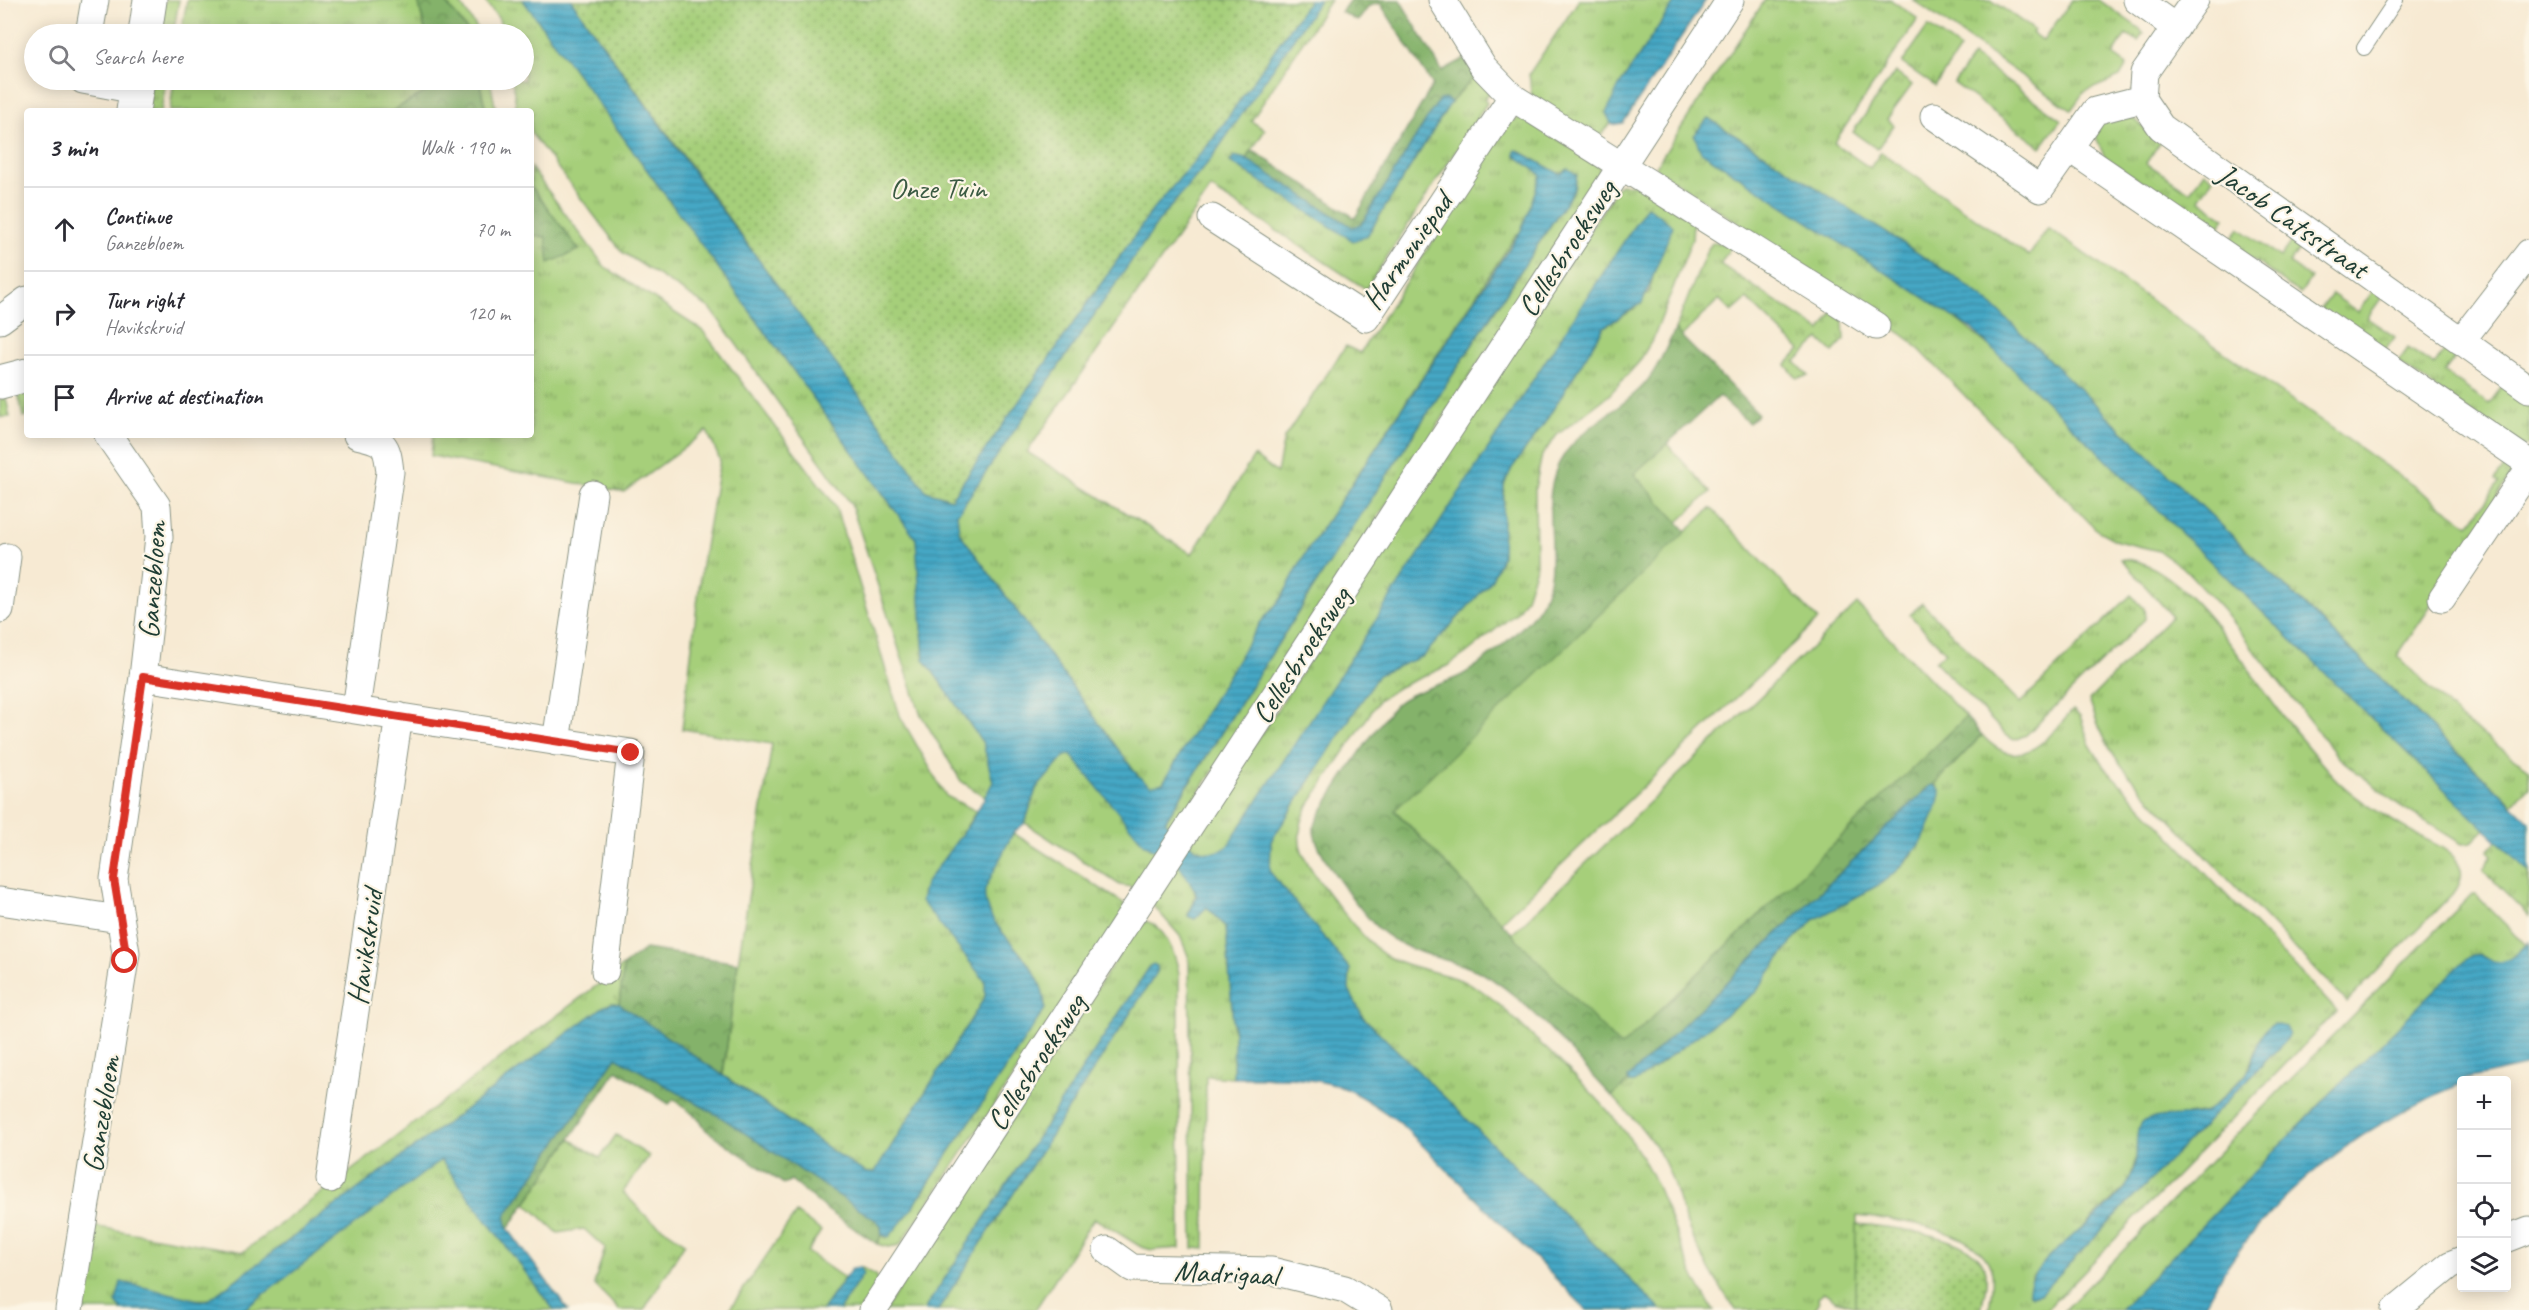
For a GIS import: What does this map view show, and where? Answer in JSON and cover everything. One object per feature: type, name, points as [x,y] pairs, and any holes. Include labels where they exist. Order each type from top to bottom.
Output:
[{"type":"street","points":[[90,24],[94,0]]},
{"type":"street","points":[[146,24],[150,0]]},
{"type":"street","points":[[1442,0],[1484,68],[1512,97],[1876,326]]},
{"type":"street","name":"Cellesbroeksweg","points":[[873,1310],[1730,0]]},
{"type":"street","points":[[2137,0],[2176,28]]},
{"type":"street","points":[[1934,116],[2040,189],[2095,111],[2142,99],[2144,73],[2195,0]]},
{"type":"street","points":[[121,90],[136,94]]},
{"type":"street","name":"Harmoniepad","points":[[1212,218],[1366,318],[1512,97]]},
{"type":"street","name":"Jacob Catsstraat","points":[[2142,99],[2160,127],[2529,389]]},
{"type":"street","points":[[2069,148],[2529,463]]},
{"type":"street","points":[[2461,341],[2529,253]]},
{"type":"street","points":[[0,320],[24,302]]},
{"type":"street","points":[[0,382],[24,376]]},
{"type":"street","name":"Ganzebloem","points":[[69,1310],[126,953],[114,879],[143,677],[159,537],[157,506],[110,438]]},
{"type":"street","points":[[356,709],[390,472],[388,452],[379,440],[370,438]]},
{"type":"street","points":[[2442,598],[2529,469]]},
{"type":"street","points":[[556,742],[593,494]]},
{"type":"street","points":[[0,609],[8,557]]},
{"type":"street","points":[[143,677],[631,753],[605,971]]},
{"type":"street","name":"Havikskruid","points":[[330,1179],[399,716]]},
{"type":"street","points":[[0,901],[119,919]]},
{"type":"street","points":[[2509,1238],[2529,1230]]},
{"type":"street","name":"Madrigaal","points":[[1107,1250],[1132,1268],[1272,1271],[1345,1289],[1379,1310]]},
{"type":"street","points":[[2396,1309],[2457,1262]]},
{"type":"lane","points":[[2364,48],[2396,0]]},
{"type":"green space","points":[[165,0],[179,0],[175,24],[161,24]]},
{"type":"green space","points":[[187,0],[418,0],[424,24],[183,24]]},
{"type":"green space","points":[[418,0],[444,0],[462,24],[424,24]]},
{"type":"green space","points":[[444,0],[458,0],[474,24],[462,24]]},
{"type":"green space","points":[[484,0],[523,0],[916,539],[924,659],[983,743],[993,782],[985,797],[961,781],[920,713],[851,504],[711,309],[622,252],[534,137],[534,108],[517,108],[514,90],[534,90],[534,24],[500,24]]},
{"type":"green space","name":"Onze Tuin","points":[[571,0],[1309,0],[1213,139],[1151,212],[951,499],[926,491]]},
{"type":"green space","points":[[1320,0],[1330,0],[1251,121],[1265,130],[1246,159],[1234,156],[1230,162],[1367,236],[1451,102],[1477,74],[1491,91],[1484,99],[1487,103],[1366,289],[1211,188],[1027,452],[1192,554],[1254,456],[1277,473],[1284,438],[1346,346],[1360,353],[1509,123],[1521,116],[1599,165],[1600,176],[1174,831],[1165,822],[1332,559],[1574,190],[1577,175],[1566,171],[1558,173],[1518,150],[1515,155],[1541,175],[1521,231],[1514,238],[1305,554],[1281,599],[1260,623],[1163,783],[1152,786],[1146,783],[1137,775],[959,532],[957,514],[1161,218],[1211,159]]},
{"type":"green space","points":[[1350,0],[1400,0],[1442,71],[1464,59],[1477,74],[1451,102],[1446,99],[1439,100],[1361,225],[1352,227],[1246,159],[1252,150],[1355,218],[1433,85],[1380,3],[1369,6],[1358,21],[1341,12]]},
{"type":"green space","points":[[1579,0],[1676,0],[1619,86],[1610,124],[1597,140],[1532,97],[1529,74]]},
{"type":"green space","points":[[1765,0],[1891,0],[1918,19],[1834,143],[1870,168],[1881,152],[2029,256],[2048,228],[2469,525],[2499,483],[2495,480],[2509,460],[2516,465],[2435,600],[2397,656],[2461,719],[2529,769],[2529,787],[2512,804],[1993,306],[1961,281],[1708,118],[1994,350],[2486,828],[2471,843],[2462,844],[2399,805],[2338,757],[2223,610],[2186,570],[2159,551],[2117,541],[2097,530],[1911,341],[1876,315],[1657,169],[1656,166]]},
{"type":"green space","points":[[1913,0],[1991,0],[2034,30],[2032,33],[2043,41],[2072,0],[2099,0],[2140,29],[2143,34],[2138,41],[2126,34],[2113,55],[2127,65],[2120,77],[2084,92],[2071,110]]},
{"type":"green space","points":[[1928,26],[1960,49],[1935,86],[1902,63]]},
{"type":"green space","points":[[1973,56],[2061,120],[2041,147],[1954,83]]},
{"type":"green space","points":[[1895,72],[1912,85],[1887,119],[1894,125],[1877,149],[1853,132]]},
{"type":"green space","points":[[150,90],[164,90],[161,108],[147,108]]},
{"type":"green space","points":[[173,90],[429,90],[397,108],[170,108]]},
{"type":"green space","points":[[429,90],[481,90],[485,108],[397,108]]},
{"type":"green space","points":[[481,90],[492,90],[495,108],[485,108]]},
{"type":"green space","points":[[2124,115],[2135,120],[2161,141],[2146,163],[2190,192],[2204,172],[2213,178],[2199,199],[2225,218],[2214,233],[2104,156],[2096,137],[2101,120]]},
{"type":"green space","points":[[534,172],[605,267],[703,331],[835,505],[900,716],[946,796],[976,811],[921,900],[985,981],[985,997],[875,1172],[867,1173],[854,1166],[723,1075],[772,744],[682,729],[702,564],[720,460],[707,431],[624,492],[431,456],[433,438],[534,438],[534,235],[546,237],[578,250],[534,190]]},
{"type":"green space","points":[[1620,184],[1639,185],[1693,221],[1692,239],[1654,337],[1639,362],[1609,395],[1557,435],[1542,455],[1535,488],[1536,567],[1526,598],[1516,613],[1465,654],[1447,666],[1399,687],[1379,700],[1307,808],[1301,823],[1299,838],[1301,848],[1314,873],[1353,924],[1378,950],[1400,962],[1460,980],[1482,991],[1507,1011],[1600,1102],[1644,1160],[1688,1264],[1714,1310],[1661,1310],[1363,1017],[1349,990],[1350,969],[1270,872],[1271,841],[1378,675],[1423,656],[1491,581],[1502,556],[1504,485],[1512,468],[1544,424],[1604,327],[1635,309],[1649,292],[1655,269],[1672,226],[1647,206],[1227,848],[1212,853],[1189,845]]},
{"type":"green space","points":[[534,190],[579,250],[549,263],[546,237],[534,235]]},
{"type":"green space","points":[[2239,228],[2280,257],[2295,236],[2304,242],[2289,263],[2311,278],[2300,294],[2229,242]]},
{"type":"green space","points":[[1713,242],[1732,245],[1720,264],[1821,331],[1833,312],[1843,321],[1844,340],[1833,352],[1819,339],[1795,362],[1809,376],[1797,378],[1786,365],[1800,350],[1747,299],[1732,312],[1719,299],[1681,337],[1675,330],[1707,250]]},
{"type":"green space","points":[[2373,291],[2382,297],[2367,318],[2395,337],[2383,353],[2321,309],[2332,294],[2358,312]]},
{"type":"green space","points":[[1675,330],[1758,414],[1749,423],[1719,396],[1634,474],[1687,532],[1395,811],[1621,1047],[1966,717],[1982,735],[1934,785],[1930,786],[1612,1096],[1555,1034],[1509,991],[1482,973],[1414,950],[1378,929],[1356,903],[1328,863],[1314,829],[1337,787],[1396,704],[1411,695],[1454,679],[1470,670],[1511,638],[1535,613],[1545,595],[1550,576],[1551,493],[1555,473],[1564,455],[1581,436],[1646,383]]},
{"type":"green space","points":[[2450,345],[2459,352],[2444,372],[2489,404],[2504,384],[2529,402],[2529,446],[2518,445],[2398,362],[2408,348],[2434,365]]},
{"type":"green space","points":[[24,392],[23,417],[18,394]]},
{"type":"green space","points":[[6,398],[10,417],[0,417],[0,399]]},
{"type":"green space","points":[[1667,444],[1710,492],[1678,522],[1634,474]]},
{"type":"green space","points":[[1711,508],[1818,620],[1501,922],[1395,810]]},
{"type":"green space","points":[[2121,559],[2143,563],[2165,575],[2187,594],[2228,641],[2295,732],[2339,782],[2381,814],[2453,856],[2461,868],[2460,883],[2456,890],[2347,1002],[2144,792],[2125,770],[2105,739],[2089,700],[2172,616]]},
{"type":"green space","points":[[2131,595],[2144,608],[2145,619],[2026,735],[2014,740],[2006,735],[1935,661],[1946,652],[1910,615],[1922,603],[2020,703]]},
{"type":"green space","points":[[1857,604],[1966,717],[1621,1047],[1512,934]]},
{"type":"green space","points":[[2073,710],[2080,716],[2090,745],[2104,767],[2337,1011],[2046,1310],[1989,1310],[1992,1273],[1985,1258],[1973,1246],[1955,1236],[1913,1223],[1857,1216],[1855,1306],[1835,1300],[1824,1292],[1818,1297],[1819,1303],[1814,1310],[1736,1310],[1696,1245],[1671,1176],[1659,1152],[1612,1096],[1628,1082],[1634,1083],[1756,992],[1790,944],[1814,920],[1880,884],[1898,870],[1913,854],[1938,786],[1934,785],[1982,735],[1995,747],[2008,753],[2031,750],[2053,733]],"holes":[[[2274,1024],[2287,1039],[2040,1294],[2033,1295],[2032,1276],[2129,1183],[2136,1157],[2186,1115],[2206,1112],[2230,1090],[2247,1072],[2260,1038]]]},
{"type":"green space","points":[[1065,755],[1072,755],[1144,844],[1161,854],[1139,888],[1120,885],[1025,823],[1036,789]]},
{"type":"green space","points":[[1013,833],[1128,906],[900,1245],[888,1247],[877,1244],[882,1235],[886,1238],[909,1213],[1045,1009],[1043,991],[1035,975],[992,920],[986,907],[985,887]]},
{"type":"green space","points":[[2498,840],[2529,872],[2529,916],[2483,870],[2492,855],[2488,851]]},
{"type":"green space","points":[[1177,862],[1191,881],[1195,893],[1195,899],[1188,914],[1207,907],[1226,927],[1234,1037],[1233,1078],[1206,1076],[1205,1249],[1193,1248],[1189,958],[1180,936],[1151,903]]},
{"type":"green space","points":[[2472,894],[2475,894],[2526,945],[2505,962],[2495,962],[2480,955],[2333,1091],[2120,1310],[2065,1310]]},
{"type":"green space","points":[[1142,920],[1157,927],[1168,941],[1179,974],[1180,1248],[1152,1250],[1141,1247],[1094,1218],[1035,1310],[938,1310],[1157,972],[1157,967],[1150,966],[924,1310],[885,1310]]},
{"type":"green space","points":[[645,949],[738,963],[723,1075],[619,1004],[624,965]]},
{"type":"green space","points":[[624,965],[619,1004],[612,1003],[603,1007],[210,1299],[116,1302],[122,1310],[83,1310],[93,1226],[243,1252]]},
{"type":"green space","points":[[616,1057],[719,1116],[877,1221],[882,1232],[877,1244],[827,1210],[791,1180],[784,1184],[706,1130],[700,1120],[674,1099],[669,1104],[617,1070],[508,1229],[505,1216]]},
{"type":"green space","points":[[616,1135],[649,1156],[623,1192],[648,1218],[685,1243],[644,1310],[619,1310],[594,1284],[605,1248],[584,1229],[558,1233],[526,1203],[570,1139],[600,1158]]},
{"type":"green space","points":[[441,1160],[554,1310],[243,1310],[437,1161]]},
{"type":"green space","points":[[796,1213],[821,1231],[807,1252],[844,1278],[822,1310],[729,1310]]},
{"type":"green space","points":[[1856,1224],[1928,1234],[1964,1247],[1977,1256],[1985,1268],[1986,1283],[1981,1310],[1874,1310],[1855,1306]]},
{"type":"green space","points":[[860,1267],[876,1275],[878,1284],[860,1310],[839,1310],[863,1274]]},
{"type":"water","points":[[523,0],[571,0],[697,177],[870,410],[926,491],[951,499],[1151,212],[1213,139],[1309,0],[1320,0],[1211,159],[1161,218],[957,514],[959,532],[1137,775],[1151,786],[1163,783],[1260,623],[1281,599],[1305,554],[1521,231],[1541,175],[1515,155],[1515,151],[1517,150],[1558,173],[1561,174],[1568,169],[1577,175],[1574,189],[1332,559],[1165,821],[1185,841],[1201,851],[1218,851],[1227,847],[1647,206],[1673,226],[1642,303],[1604,327],[1544,424],[1512,468],[1504,485],[1502,556],[1491,581],[1423,656],[1378,675],[1271,841],[1270,872],[1350,969],[1349,990],[1363,1017],[1661,1310],[1587,1310],[1398,1121],[1353,1092],[1305,1079],[1233,1078],[1234,1037],[1226,927],[1207,907],[1195,919],[1188,916],[1197,897],[1177,862],[1144,844],[1071,755],[1065,756],[1036,789],[1025,823],[1013,833],[985,889],[986,904],[992,918],[1035,974],[1042,991],[1045,1009],[909,1213],[889,1237],[882,1235],[881,1225],[877,1221],[719,1116],[616,1057],[505,1216],[508,1229],[568,1310],[554,1310],[441,1160],[243,1310],[122,1310],[116,1302],[121,1282],[203,1301],[210,1299],[603,1007],[612,1003],[619,1004],[854,1166],[867,1173],[875,1172],[985,997],[985,981],[921,901],[925,884],[972,820],[993,782],[983,743],[924,659],[916,539]]},
{"type":"water","points":[[1676,0],[1706,0],[1623,123],[1612,125],[1606,113],[1619,86]]},
{"type":"water","points":[[1446,99],[1451,102],[1367,236],[1353,241],[1230,162],[1234,156],[1246,159],[1352,227],[1361,225],[1439,100]]},
{"type":"water","points":[[1708,118],[1961,281],[1993,306],[2529,821],[2529,872],[1972,329],[1701,152],[1694,135]]},
{"type":"water","points":[[1934,785],[1940,790],[1936,810],[1923,840],[1898,870],[1880,884],[1814,920],[1790,944],[1756,992],[1634,1083],[1629,1083],[1628,1078],[1930,786]]},
{"type":"water","points":[[2529,942],[2529,1065],[2480,1076],[2457,1076],[2457,1086],[2421,1102],[2346,1147],[2311,1174],[2250,1236],[2224,1272],[2202,1310],[2120,1310],[2333,1091],[2467,958],[2481,956],[2499,962],[2516,954]]},
{"type":"water","points":[[1153,964],[1157,966],[1157,972],[938,1310],[924,1310],[1150,966]]},
{"type":"water","points":[[2274,1024],[2286,1027],[2289,1033],[2287,1039],[2040,1294],[2032,1296],[2029,1293],[2031,1283],[2045,1261],[2117,1197],[2128,1183],[2136,1158],[2137,1135],[2141,1122],[2157,1117],[2190,1116],[2206,1112],[2243,1078],[2263,1033]]},
{"type":"water","points":[[860,1267],[863,1274],[839,1310],[822,1310],[852,1268]]},
{"type":"route","points":[[125,961],[126,953],[114,879],[143,677],[631,753]]}]
